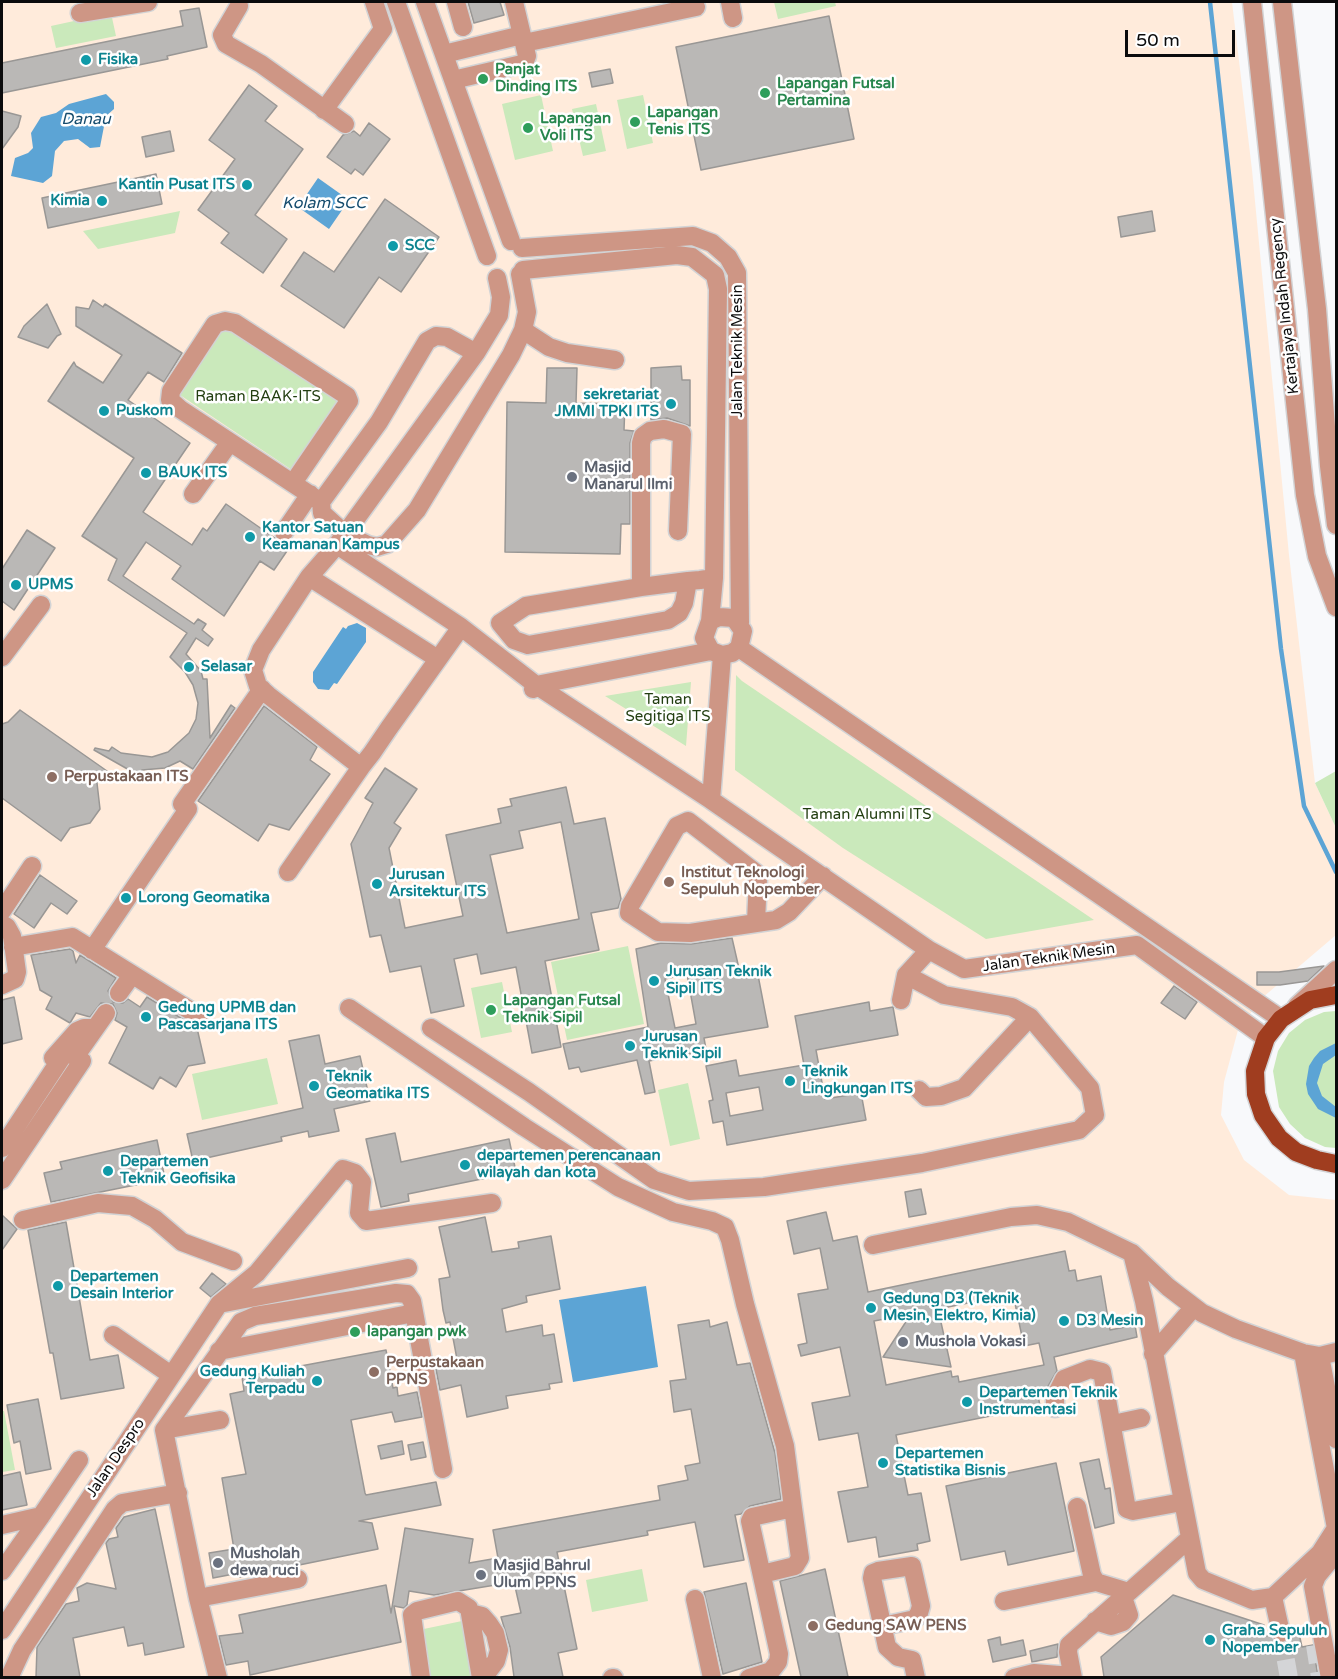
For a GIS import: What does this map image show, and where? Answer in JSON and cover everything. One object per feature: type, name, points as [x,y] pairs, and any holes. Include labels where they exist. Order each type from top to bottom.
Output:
[{"type":"main road","points":[[1336,995],[1310,1000],[1295,1007],[1281,1019],[1266,1038],[1256,1071],[1256,1094],[1263,1115],[1279,1138],[1296,1152],[1317,1161],[1336,1164]]},
{"type":"street","points":[[80,13],[148,2]]},
{"type":"street","points":[[324,110],[383,29],[374,2]]},
{"type":"street","points":[[361,767],[262,689],[253,670],[256,658],[309,578],[341,540],[476,353],[499,315],[501,297],[497,278],[487,264],[487,256],[396,2]]},
{"type":"street","points":[[293,483],[348,401],[347,396],[235,323],[225,321],[215,324],[171,391],[170,400],[315,498],[322,513],[341,540],[377,547],[387,544],[398,533],[438,477],[523,330],[527,312],[522,272],[526,263],[453,80],[425,2]]},
{"type":"street","points":[[456,2],[463,27]]},
{"type":"street","points":[[453,80],[522,64],[527,56],[514,2]]},
{"type":"street","name":"Kertajaya Indah Regency","points":[[1252,2],[1305,495],[1317,556],[1336,607]]},
{"type":"street","name":"Kertajaya Indah Regency","points":[[1282,2],[1317,309],[1329,466],[1336,525]]},
{"type":"street","points":[[239,6],[222,35],[226,44],[261,64],[345,124]]},
{"type":"street","points":[[444,54],[696,7]]},
{"type":"street","points":[[1257,62],[1287,59]]},
{"type":"street","name":"Jalan Teknik Mesin","points":[[487,256],[492,247],[501,241],[517,244],[693,236],[712,243],[728,258],[737,273],[740,623]]},
{"type":"street","name":"Jalan Teknik Mesin","points":[[497,278],[505,280],[522,272],[677,255],[692,257],[715,275],[718,289],[714,578],[710,621]]},
{"type":"street","points":[[1287,315],[1317,309]]},
{"type":"street","points":[[523,330],[549,347],[567,353],[615,360]]},
{"type":"street","points":[[284,532],[379,422],[427,341],[436,336],[447,337],[476,353]]},
{"type":"street","points":[[641,587],[641,443],[642,436],[650,431],[664,429],[682,434],[678,531]]},
{"type":"street","points":[[194,494],[230,442]]},
{"type":"street","name":"Jalan Teknik Mesin","points":[[341,540],[476,638],[533,690],[711,800],[929,950],[964,969],[1137,945],[1266,1038]]},
{"type":"street","points":[[309,578],[438,659]]},
{"type":"street","points":[[476,638],[526,606],[641,587],[714,578]]},
{"type":"street","points":[[500,623],[514,640],[528,645],[668,620],[680,613],[688,581]]},
{"type":"street","points":[[2,657],[40,605]]},
{"type":"street","points":[[533,690],[717,653],[732,653],[739,648],[743,631],[740,623],[728,616],[710,621],[704,638],[717,653],[711,800]]},
{"type":"street","points":[[288,872],[460,627]]},
{"type":"street","points":[[739,648],[1140,925],[1281,1019]]},
{"type":"street","points":[[92,950],[188,809],[182,804],[262,689]]},
{"type":"street","points":[[756,922],[758,879],[756,873],[688,821],[677,826],[630,906],[629,913],[658,932],[690,933],[776,920],[789,912],[823,876]]},
{"type":"street","points":[[4,901],[32,866]]},
{"type":"street","points":[[2,924],[7,927],[17,972],[15,979],[2,985]]},
{"type":"street","points":[[1137,945],[1140,925]]},
{"type":"street","points":[[13,947],[72,938],[198,1016]]},
{"type":"street","points":[[1164,965],[1170,945]]},
{"type":"street","points":[[901,1000],[906,975],[929,950]]},
{"type":"street","points":[[1295,1007],[1336,970]]},
{"type":"street","points":[[119,993],[132,975]]},
{"type":"street","points":[[431,1028],[557,1111],[654,1180],[689,1191],[764,1187],[922,1163],[1079,1130],[1095,1115],[1090,1088],[1030,1017],[1012,1007],[944,994],[906,975]]},
{"type":"street","points":[[349,1008],[539,1137],[639,1198],[673,1212],[712,1221],[725,1227],[787,1454],[800,1558],[795,1566],[762,1574]]},
{"type":"street","points":[[75,1057],[106,1013]]},
{"type":"street","points":[[919,1090],[926,1097],[941,1096],[964,1088],[1030,1017]]},
{"type":"street","points":[[4,1116],[16,1110],[60,1048],[77,1031],[84,1028],[95,1028]]},
{"type":"street","points":[[2,1148],[66,1051],[82,1061],[2,1180]]},
{"type":"street","points":[[539,1137],[557,1111]]},
{"type":"street","name":"Jalan Despro","points":[[2,1630],[219,1304],[257,1273],[343,1169],[355,1173],[362,1182],[359,1213],[366,1221],[492,1203]]},
{"type":"street","points":[[639,1198],[654,1180]]},
{"type":"street","points":[[23,1220],[98,1203],[132,1206],[155,1219],[182,1242],[233,1261]]},
{"type":"street","points":[[873,1245],[1011,1216],[1037,1215],[1068,1222],[1132,1253],[1168,1287],[1194,1307],[1236,1329],[1321,1362]]},
{"type":"street","points":[[1132,1253],[1144,1301],[1197,1573],[1203,1580],[1252,1600],[1273,1597],[1336,1553]]},
{"type":"street","points":[[219,1304],[408,1268]]},
{"type":"street","points":[[1144,1301],[1168,1287]]},
{"type":"street","points":[[218,1677],[198,1598],[164,1430],[241,1322],[255,1316],[396,1293],[407,1294],[414,1312],[443,1469]]},
{"type":"street","points":[[1154,1354],[1194,1307]]},
{"type":"street","points":[[219,1352],[414,1312]]},
{"type":"street","points":[[114,1335],[171,1375]]},
{"type":"street","points":[[1321,1362],[1336,1439]]},
{"type":"street","points":[[1314,1645],[1306,1576],[1336,1528],[1321,1362]]},
{"type":"street","points":[[1055,1408],[1055,1397],[1064,1379],[1090,1369],[1099,1369],[1102,1372],[1113,1424],[1126,1509],[1133,1511],[1182,1502]]},
{"type":"street","points":[[1113,1424],[1141,1418]]},
{"type":"street","points":[[164,1430],[220,1420]]},
{"type":"street","points":[[2,1571],[79,1460]]},
{"type":"street","points":[[9,1677],[22,1650],[115,1509],[122,1503],[178,1493]]},
{"type":"street","points":[[1077,1507],[1092,1575],[1096,1582]]},
{"type":"street","points":[[749,1677],[771,1671],[778,1662],[779,1654],[750,1521],[752,1517],[793,1508]]},
{"type":"street","points":[[2,1525],[41,1516]]},
{"type":"street","points":[[1126,1594],[1190,1538]]},
{"type":"street","points":[[1306,1576],[1313,1586],[1329,1677]]},
{"type":"street","points":[[198,1598],[298,1580]]},
{"type":"street","points":[[1004,1601],[1096,1582],[1126,1594]]},
{"type":"street","points":[[1014,1677],[1034,1673],[1073,1677],[1068,1652],[1069,1645],[1095,1621],[1111,1626],[1123,1622],[1129,1615],[1126,1594]]},
{"type":"street","points":[[1273,1597],[1281,1633]]},
{"type":"street","points":[[695,1599],[712,1677]]},
{"type":"street","points":[[421,1677],[412,1615],[417,1611],[458,1601],[469,1608],[482,1677]]},
{"type":"street","points":[[883,1626],[887,1647],[898,1656],[912,1660],[916,1677]]},
{"type":"street","points":[[22,1650],[25,1677]]},
{"type":"shaded area","name":"Institut Teknologi Sepuluh Nopember","points":[[2,2],[1232,2],[1252,170],[1289,555],[1315,783],[1336,828],[1336,935],[1262,998],[1238,1030],[1224,1082],[1221,1115],[1244,1160],[1289,1195],[1336,1200],[1336,1677],[2,1678]]},
{"type":"green space","points":[[774,2],[835,2],[836,6],[778,19]]},
{"type":"green space","points":[[111,13],[116,36],[56,48],[51,26]]},
{"type":"green space","name":"Lapangan Voli ITS","points":[[541,95],[553,151],[515,160],[502,104]]},
{"type":"green space","name":"Lapangan Tenis ITS","points":[[643,95],[653,143],[627,149],[617,100]]},
{"type":"green space","name":"Lapangan Tenis ITS","points":[[596,104],[606,151],[583,156],[572,109]]},
{"type":"green space","points":[[180,211],[175,233],[98,249],[83,231]]},
{"type":"green space","name":"Raman BAAK-ITS","points":[[225,323],[340,400],[292,470],[177,393]]},
{"type":"green space","name":"Taman Alumni ITS","points":[[736,675],[1094,920],[986,939],[843,848],[735,770]]},
{"type":"green space","name":"Taman Segitiga ITS","points":[[691,682],[686,746],[605,696]]},
{"type":"green space","points":[[1336,771],[1336,828],[1315,783]]},
{"type":"green space","points":[[628,946],[644,1024],[567,1040],[551,962]]},
{"type":"green space","name":"Lapangan Futsal Teknik Sipil","points":[[502,982],[512,1032],[481,1038],[471,988]]},
{"type":"green space","points":[[1336,1011],[1336,1148],[1325,1147],[1305,1138],[1290,1124],[1279,1107],[1273,1071],[1278,1051],[1289,1033],[1305,1020],[1324,1012]]},
{"type":"green space","points":[[267,1058],[278,1104],[202,1120],[192,1074]]},
{"type":"green space","points":[[688,1083],[700,1139],[670,1146],[658,1090]]},
{"type":"green space","points":[[2,1411],[4,1411],[15,1470],[2,1472]]},
{"type":"green space","points":[[642,1569],[648,1601],[592,1612],[586,1580]]},
{"type":"green space","points":[[462,1621],[474,1677],[429,1677],[419,1630]]},
{"type":"water","name":"Danau","points":[[106,94],[114,102],[114,109],[106,116],[100,147],[90,148],[78,139],[64,141],[55,151],[52,176],[43,183],[11,176],[15,158],[28,153],[33,148],[31,133],[41,117],[56,113],[69,104]]},
{"type":"water","name":"Kolam SCC","points":[[318,178],[349,200],[329,229],[298,207]]},
{"type":"water","points":[[357,623],[366,628],[366,642],[337,684],[334,683],[329,690],[318,689],[313,682],[313,672],[343,627],[346,629]]},
{"type":"water","points":[[1336,1043],[1336,1055],[1323,1064],[1317,1083],[1322,1096],[1336,1107],[1336,1118],[1318,1109],[1308,1094],[1306,1084],[1309,1066],[1314,1058],[1320,1051]]},
{"type":"water","points":[[646,1286],[658,1367],[573,1382],[559,1300]]},
{"type":"building","points":[[468,2],[500,2],[504,15],[474,23]]},
{"type":"building","name":"Fisika","points":[[199,8],[207,47],[167,56],[168,59],[2,93],[2,63],[183,26],[180,11]]},
{"type":"building","name":"Lapangan Futsal Pertamina","points":[[829,16],[854,139],[701,170],[676,47]]},
{"type":"building","points":[[610,69],[613,83],[592,87],[589,73]]},
{"type":"building","name":"Kantin Pusat ITS","points":[[249,85],[277,106],[265,121],[303,149],[255,215],[287,239],[263,273],[221,243],[229,233],[198,210],[235,159],[209,140]]},
{"type":"building","points":[[2,111],[21,116],[18,127],[2,149]]},
{"type":"building","points":[[369,123],[390,139],[363,175],[355,169],[351,174],[327,157],[343,135],[354,131],[360,136]]},
{"type":"building","points":[[170,131],[174,151],[146,157],[142,137]]},
{"type":"building","name":"Kimia","points":[[156,174],[162,204],[48,228],[42,198]]},
{"type":"building","points":[[385,199],[439,237],[401,292],[379,277],[344,328],[281,286],[304,252],[334,272]]},
{"type":"building","points":[[1152,211],[1155,231],[1121,237],[1118,217]]},
{"type":"building","points":[[93,300],[103,307],[105,304],[182,353],[164,382],[148,372],[128,400],[190,443],[143,512],[192,545],[203,528],[207,531],[226,504],[289,548],[274,570],[260,561],[224,616],[172,579],[181,566],[146,542],[123,576],[194,624],[198,619],[206,624],[202,630],[213,639],[208,646],[196,638],[186,654],[201,671],[203,679],[207,679],[210,738],[231,705],[235,708],[193,769],[180,761],[165,768],[142,770],[138,775],[94,750],[95,748],[109,751],[112,747],[121,753],[152,757],[168,752],[189,733],[196,719],[198,703],[193,685],[185,672],[170,657],[187,633],[108,580],[117,559],[82,536],[134,458],[48,401],[74,362],[76,366],[103,383],[122,355],[76,326],[76,307],[89,309]]},
{"type":"building","points":[[47,304],[61,334],[48,348],[18,337],[24,326]]},
{"type":"building","name":"sekretariat JMMI TPKI ITS","points":[[681,366],[682,380],[690,380],[690,426],[667,418],[651,420],[651,368]]},
{"type":"building","name":"Masjid Manarul Ilmi","points":[[547,368],[577,368],[576,403],[625,404],[624,430],[634,431],[630,443],[630,524],[621,524],[620,554],[505,552],[507,402],[546,403]]},
{"type":"building","name":"UPMS","points":[[27,530],[55,548],[14,610],[2,601],[2,569]]},
{"type":"building","points":[[264,706],[317,747],[310,760],[330,774],[289,830],[269,824],[258,841],[198,801]]},
{"type":"building","name":"Perpustakaan ITS","points":[[20,710],[107,771],[97,783],[100,809],[90,823],[70,828],[61,841],[2,798],[2,724],[8,722]]},
{"type":"building","points":[[385,768],[417,789],[394,823],[401,828],[389,848],[405,928],[463,916],[446,835],[501,823],[498,809],[512,806],[510,799],[566,787],[574,824],[605,818],[621,899],[618,908],[591,913],[599,950],[545,961],[561,1047],[532,1053],[516,967],[481,974],[477,954],[454,959],[464,1006],[431,1013],[421,966],[390,972],[381,935],[370,937],[351,844],[373,803],[365,798]],"holes":[[[561,822],[579,919],[507,933],[490,855],[523,848],[519,831]]]},
{"type":"building","points":[[40,875],[77,901],[67,914],[51,903],[34,928],[14,914]]},
{"type":"building","points":[[732,938],[740,973],[757,970],[768,1027],[704,1038],[707,1055],[691,1058],[690,1053],[649,1061],[655,1092],[645,1094],[637,1060],[581,1072],[579,1067],[569,1069],[563,1044],[648,1027],[636,949],[661,943],[691,944]],"holes":[[[687,974],[696,1024],[675,1028],[665,979]]]},
{"type":"building","name":"Gedung UPMB dan Pascasarjana ITS","points":[[70,949],[73,951],[76,963],[80,955],[116,978],[108,991],[113,1002],[123,1003],[128,999],[140,1007],[147,997],[197,1028],[205,1063],[188,1066],[176,1087],[160,1077],[153,1089],[109,1063],[127,1027],[115,1020],[117,1013],[113,1004],[101,1003],[90,1017],[76,1013],[70,1023],[46,1009],[52,997],[40,990],[31,955]]},
{"type":"building","points":[[1324,966],[1308,981],[1257,985],[1257,972],[1279,972]]},
{"type":"building","points":[[1174,986],[1197,1002],[1185,1019],[1161,1003]]},
{"type":"building","points":[[14,997],[22,1039],[2,1044],[2,1000]]},
{"type":"building","name":"Teknik Lingkungan ITS","points":[[869,1002],[870,1011],[893,1007],[898,1035],[816,1050],[825,1099],[861,1093],[866,1120],[727,1145],[723,1121],[713,1123],[709,1101],[713,1100],[706,1066],[736,1060],[739,1076],[804,1065],[795,1016]],"holes":[[[759,1087],[763,1110],[730,1116],[726,1093]]]},
{"type":"building","points":[[319,1035],[325,1064],[360,1056],[370,1101],[334,1109],[339,1131],[309,1137],[308,1131],[281,1137],[282,1141],[193,1161],[187,1134],[303,1108],[289,1041]]},
{"type":"building","points":[[395,1133],[401,1162],[509,1139],[516,1172],[408,1194],[409,1201],[381,1207],[366,1139]]},
{"type":"building","name":"Departemen Teknik Geofisika","points":[[157,1140],[165,1179],[51,1202],[44,1173],[62,1169],[60,1162]]},
{"type":"building","points":[[921,1189],[926,1214],[909,1217],[905,1192]]},
{"type":"building","points":[[826,1212],[833,1241],[857,1236],[868,1292],[1065,1251],[1069,1271],[1075,1270],[1077,1281],[1101,1276],[1110,1330],[1135,1325],[1137,1337],[1054,1357],[1057,1371],[1047,1388],[1037,1390],[1040,1406],[896,1435],[908,1495],[921,1493],[930,1541],[917,1544],[918,1550],[879,1557],[876,1537],[848,1542],[838,1492],[868,1487],[858,1433],[819,1440],[812,1403],[850,1396],[840,1347],[801,1356],[798,1345],[807,1343],[798,1294],[828,1289],[820,1248],[794,1254],[787,1221]],"holes":[[[1013,1294],[1024,1346],[1039,1343],[1044,1365],[959,1382],[958,1376],[952,1377],[951,1371],[886,1385],[874,1321],[911,1314],[883,1357],[951,1367],[938,1309]]]},
{"type":"building","points":[[2,1215],[17,1229],[2,1250]]},
{"type":"building","points":[[485,1217],[492,1252],[519,1248],[518,1242],[551,1236],[560,1289],[526,1296],[527,1302],[502,1309],[506,1332],[542,1325],[543,1336],[554,1334],[562,1382],[549,1384],[550,1389],[506,1396],[508,1408],[467,1417],[461,1385],[440,1390],[435,1364],[457,1359],[450,1322],[446,1323],[443,1310],[439,1279],[450,1277],[439,1227]]},
{"type":"building","name":"Departemen Desain Interior","points":[[66,1222],[90,1360],[118,1355],[124,1388],[61,1399],[53,1353],[50,1353],[28,1230]]},
{"type":"building","points":[[212,1273],[226,1284],[211,1297],[200,1288]]},
{"type":"building","points":[[709,1320],[710,1327],[727,1322],[737,1365],[750,1363],[775,1453],[781,1499],[750,1506],[741,1514],[735,1515],[744,1560],[704,1567],[695,1522],[647,1531],[648,1535],[557,1552],[577,1649],[558,1653],[563,1677],[514,1677],[510,1647],[501,1617],[521,1613],[514,1582],[434,1595],[409,1591],[407,1605],[404,1608],[394,1606],[401,1642],[250,1675],[248,1661],[226,1665],[219,1636],[243,1633],[239,1615],[386,1585],[391,1613],[405,1528],[473,1539],[469,1563],[498,1558],[493,1530],[660,1500],[658,1486],[688,1480],[685,1466],[700,1463],[691,1409],[674,1412],[670,1381],[686,1379],[678,1325]]},
{"type":"building","points":[[386,1350],[393,1388],[397,1387],[398,1396],[417,1392],[422,1417],[395,1422],[392,1412],[351,1420],[365,1493],[366,1495],[436,1482],[441,1505],[359,1521],[372,1523],[378,1549],[240,1577],[239,1573],[213,1578],[209,1553],[234,1549],[222,1478],[246,1474],[230,1394],[244,1391],[242,1377]]},
{"type":"building","points":[[38,1399],[51,1469],[26,1474],[20,1441],[14,1443],[7,1405]]},
{"type":"building","points":[[402,1441],[404,1454],[381,1459],[378,1446]]},
{"type":"building","points":[[423,1442],[426,1457],[411,1460],[408,1445]]},
{"type":"building","points":[[1099,1459],[1105,1489],[1110,1488],[1114,1523],[1095,1528],[1080,1463]]},
{"type":"building","points":[[1056,1463],[1074,1551],[1008,1565],[1005,1551],[961,1560],[946,1486]]},
{"type":"building","points":[[20,1472],[27,1505],[2,1510],[2,1476]]},
{"type":"building","points":[[155,1509],[184,1647],[145,1655],[143,1643],[128,1646],[124,1627],[73,1638],[80,1677],[36,1677],[37,1647],[66,1604],[79,1601],[77,1588],[87,1583],[116,1589],[106,1543],[109,1539],[118,1537],[116,1528],[124,1517]]},
{"type":"building","points":[[825,1569],[848,1677],[801,1677],[780,1581]]},
{"type":"building","points":[[746,1583],[762,1662],[723,1674],[704,1592]]},
{"type":"building","name":"Graha Sepuluh Nopember","points":[[1173,1595],[1264,1625],[1266,1636],[1270,1635],[1278,1644],[1288,1642],[1292,1631],[1298,1629],[1302,1647],[1313,1645],[1318,1677],[1104,1677],[1101,1657]]},
{"type":"building","points":[[1000,1637],[1001,1645],[1023,1640],[1026,1655],[993,1662],[988,1640]]},
{"type":"building","points":[[1058,1644],[1057,1657],[1032,1662],[1030,1651]]},
{"type":"waterway","points":[[1210,2],[1281,649],[1304,806],[1336,872]]},
{"type":"tunnel","points":[[1281,1633],[1289,1678]]},
{"type":"tunnel","points":[[1315,1645],[1320,1677]]},
{"type":"place","name":"Fisika","points":[[86,60]]},
{"type":"place","name":"Panjat Dinding ITS","points":[[483,79]]},
{"type":"place","name":"Lapangan Futsal Pertamina","points":[[765,93]]},
{"type":"place","name":"Lapangan Tenis ITS","points":[[635,122]]},
{"type":"place","name":"Lapangan Voli ITS","points":[[528,128]]},
{"type":"place","name":"Kantin Pusat ITS","points":[[247,185]]},
{"type":"place","name":"Kimia","points":[[102,201]]},
{"type":"place","name":"SCC","points":[[393,246]]},
{"type":"place","name":"sekretariat JMMI TPKI ITS","points":[[671,404]]},
{"type":"place","name":"Puskom","points":[[104,411]]},
{"type":"place","name":"BAUK ITS","points":[[146,473]]},
{"type":"place","name":"Masjid Manarul Ilmi","points":[[572,477]]},
{"type":"place","name":"Kantor Satuan Keamanan Kampus","points":[[250,537]]},
{"type":"place","name":"UPMS","points":[[16,585]]},
{"type":"place","name":"Selasar","points":[[189,667]]},
{"type":"place","name":"Perpustakaan ITS","points":[[52,777]]},
{"type":"place","name":"Institut Teknologi Sepuluh Nopember","points":[[669,882]]},
{"type":"place","name":"Jurusan Arsitektur ITS","points":[[377,884]]},
{"type":"place","name":"Lorong Geomatika","points":[[126,898]]},
{"type":"place","name":"Jurusan Teknik Sipil ITS","points":[[654,981]]},
{"type":"place","name":"Lapangan Futsal Teknik Sipil","points":[[491,1010]]},
{"type":"place","name":"Gedung UPMB dan Pascasarjana ITS","points":[[146,1017]]},
{"type":"place","name":"Jurusan Teknik Sipil","points":[[630,1046]]},
{"type":"place","name":"Teknik Lingkungan ITS","points":[[790,1081]]},
{"type":"place","name":"Teknik Geomatika ITS","points":[[314,1086]]},
{"type":"place","name":"departemen perencanaan wilayah dan kota","points":[[465,1165]]},
{"type":"place","name":"Departemen Teknik Geofisika","points":[[108,1171]]},
{"type":"place","name":"Departemen Desain Interior","points":[[58,1286]]},
{"type":"place","name":"Gedung D3 (Teknik Mesin, Elektro, Kimia)","points":[[871,1308]]},
{"type":"place","name":"D3 Mesin","points":[[1064,1321]]},
{"type":"place","name":"lapangan pwk","points":[[355,1332]]},
{"type":"place","name":"Mushola Vokasi","points":[[903,1342]]},
{"type":"place","name":"Perpustakaan PPNS","points":[[374,1372]]},
{"type":"place","name":"Gedung Kuliah Terpadu","points":[[317,1381]]},
{"type":"place","name":"Departemen Teknik Instrumentasi","points":[[967,1402]]},
{"type":"place","name":"Departemen Statistika Bisnis","points":[[883,1463]]},
{"type":"place","name":"Musholah dewa ruci","points":[[218,1563]]},
{"type":"place","name":"Masjid Bahrul Ulum PPNS","points":[[481,1575]]},
{"type":"place","name":"Gedung SAW PENS","points":[[813,1626]]},
{"type":"place","name":"Graha Sepuluh Nopember","points":[[1210,1640]]}]
